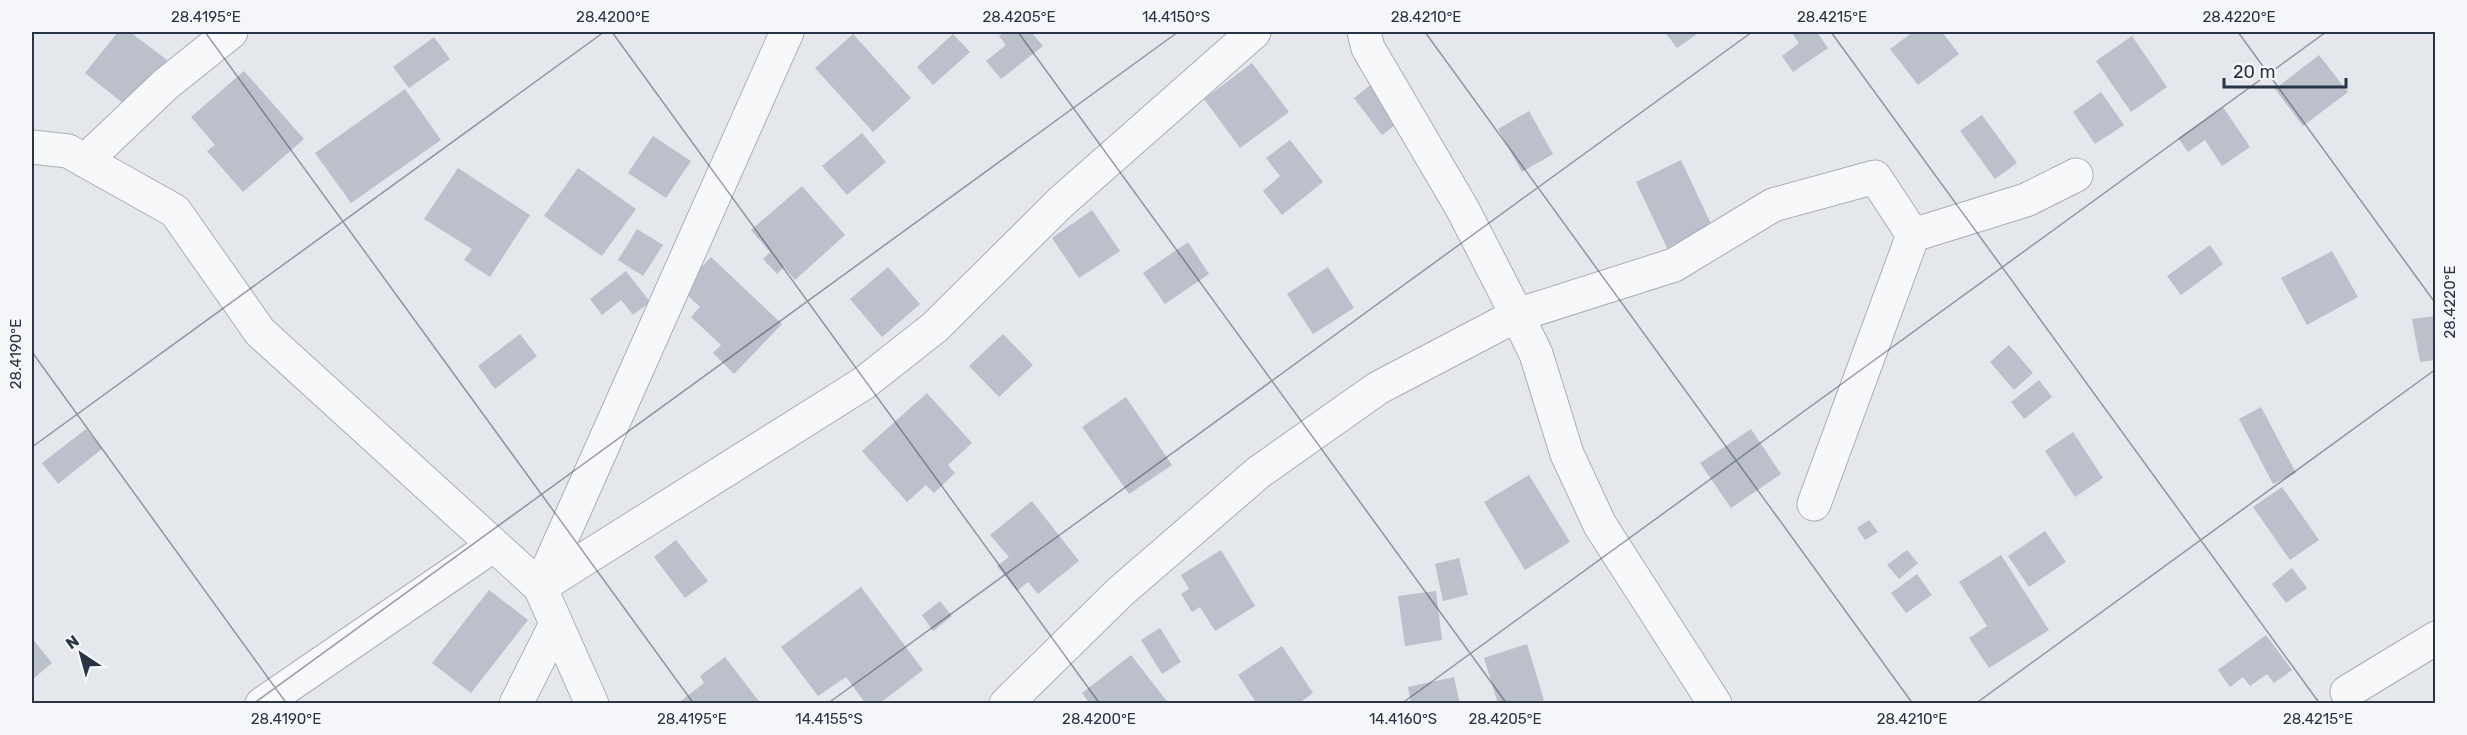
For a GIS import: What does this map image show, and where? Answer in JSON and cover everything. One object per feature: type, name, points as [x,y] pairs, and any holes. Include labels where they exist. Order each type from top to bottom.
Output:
[{"type":"street","points":[[85,160],[166,84],[231,32]]},
{"type":"street","points":[[540,587],[787,32]]},
{"type":"street","points":[[540,587],[864,383],[935,327],[1061,202],[1254,32]]},
{"type":"street","points":[[1364,32],[1374,60],[1462,208],[1536,354],[1567,454],[1600,525],[1715,704]]},
{"type":"street","points":[[32,147],[68,151],[175,211],[260,332],[540,587],[592,704]]},
{"type":"street","points":[[1913,235],[2026,200],[2076,175]]},
{"type":"street","points":[[1006,704],[1120,592],[1259,472],[1378,388],[1517,315],[1674,265],[1773,205],[1875,177],[1913,235]]},
{"type":"street","points":[[1814,504],[1913,235]]},
{"type":"street","points":[[262,704],[494,545]]},
{"type":"street","points":[[516,704],[556,624]]},
{"type":"street","points":[[2348,692],[2436,638]]},
{"type":"building","points":[[118,32],[130,32],[167,60],[129,108],[85,73]]},
{"type":"building","points":[[1004,32],[1031,32],[1043,46],[1001,79],[986,61],[1006,45],[999,36]]},
{"type":"building","points":[[1665,32],[1700,32],[1677,48]]},
{"type":"building","points":[[1791,32],[1817,32],[1828,48],[1793,72],[1782,56],[1799,43]]},
{"type":"building","points":[[1913,32],[1942,32],[1959,54],[1918,85],[1890,49]]},
{"type":"building","points":[[853,34],[911,98],[873,132],[815,68]]},
{"type":"building","points":[[953,34],[970,52],[933,85],[917,67]]},
{"type":"building","points":[[2132,36],[2167,87],[2131,112],[2096,61]]},
{"type":"building","points":[[434,37],[450,59],[409,88],[393,67]]},
{"type":"building","points":[[2319,55],[2348,92],[2303,126],[2275,89]]},
{"type":"building","points":[[1252,63],[1289,112],[1240,148],[1204,99]]},
{"type":"building","points":[[244,71],[304,139],[243,192],[207,151],[215,145],[191,117]]},
{"type":"building","points":[[1387,72],[1416,109],[1382,135],[1354,98]]},
{"type":"building","points":[[405,89],[441,140],[351,203],[315,153]]},
{"type":"building","points":[[2101,92],[2124,125],[2095,144],[2073,112]]},
{"type":"building","points":[[2223,107],[2250,147],[2222,166],[2205,140],[2188,152],[2178,138]]},
{"type":"building","points":[[1529,111],[1553,154],[1522,172],[1498,129]]},
{"type":"building","points":[[1982,115],[2017,163],[1995,179],[1960,131]]},
{"type":"building","points":[[862,133],[886,162],[847,195],[822,166]]},
{"type":"building","points":[[653,136],[691,161],[666,198],[628,173]]},
{"type":"building","points":[[1290,140],[1323,182],[1282,215],[1263,191],[1280,176],[1266,158]]},
{"type":"building","points":[[1681,160],[1713,228],[1668,250],[1636,182]]},
{"type":"building","points":[[458,168],[530,215],[490,277],[464,260],[472,249],[424,219]]},
{"type":"building","points":[[578,168],[636,209],[602,256],[544,216]]},
{"type":"building","points":[[802,186],[845,235],[795,280],[784,267],[777,274],[763,259],[770,252],[751,230]]},
{"type":"building","points":[[1092,210],[1120,251],[1079,278],[1052,238]]},
{"type":"building","points":[[637,229],[663,245],[643,276],[618,260]]},
{"type":"building","points":[[1188,242],[1209,274],[1165,304],[1143,273]]},
{"type":"building","points":[[2210,245],[2223,264],[2181,295],[2167,276]]},
{"type":"building","points":[[2332,251],[2358,297],[2307,325],[2281,278]]},
{"type":"building","points":[[711,257],[782,324],[734,374],[713,353],[721,345],[691,317],[700,307],[681,289]]},
{"type":"building","points":[[888,267],[920,304],[882,337],[850,299]]},
{"type":"building","points":[[1328,267],[1354,308],[1313,334],[1287,294]]},
{"type":"building","points":[[626,271],[650,302],[633,315],[621,300],[602,315],[590,299]]},
{"type":"building","points":[[2436,316],[2436,360],[2420,362],[2412,319]]},
{"type":"building","points":[[520,334],[537,356],[495,389],[478,366]]},
{"type":"building","points":[[1003,334],[1033,365],[999,397],[969,366]]},
{"type":"building","points":[[2009,345],[2033,373],[2014,390],[1990,362]]},
{"type":"building","points":[[2039,380],[2052,397],[2024,419],[2011,402]]},
{"type":"building","points":[[927,393],[972,443],[948,465],[955,473],[934,493],[926,485],[907,502],[862,451]]},
{"type":"building","points":[[1126,397],[1172,465],[1129,494],[1082,427]]},
{"type":"building","points":[[2261,407],[2296,473],[2273,484],[2239,419]]},
{"type":"building","points":[[86,429],[102,449],[58,484],[42,463]]},
{"type":"building","points":[[1751,429],[1781,474],[1731,508],[1700,463]]},
{"type":"building","points":[[2073,432],[2103,478],[2075,497],[2045,451]]},
{"type":"building","points":[[1529,475],[1570,542],[1525,570],[1484,502]]},
{"type":"building","points":[[2282,487],[2319,540],[2290,560],[2253,507]]},
{"type":"building","points":[[1032,501],[1079,561],[1038,594],[1028,582],[1017,591],[997,566],[1009,557],[990,535]]},
{"type":"building","points":[[1869,520],[1878,532],[1865,540],[1857,528]]},
{"type":"building","points":[[2045,531],[2066,562],[2029,587],[2008,556]]},
{"type":"building","points":[[676,540],[708,581],[685,598],[654,557]]},
{"type":"building","points":[[1221,550],[1255,606],[1215,631],[1200,607],[1192,612],[1181,594],[1189,589],[1181,575]]},
{"type":"building","points":[[1907,550],[1918,563],[1899,579],[1887,565]]},
{"type":"building","points":[[2001,555],[2049,630],[1989,668],[1969,638],[1987,626],[1959,582]]},
{"type":"building","points":[[1459,558],[1468,595],[1443,601],[1435,564]]},
{"type":"building","points":[[2292,568],[2307,588],[2286,603],[2272,584]]},
{"type":"building","points":[[1917,574],[1932,595],[1906,613],[1891,593]]},
{"type":"building","points":[[861,587],[923,670],[879,704],[866,704],[846,677],[818,696],[781,647]]},
{"type":"building","points":[[489,590],[528,620],[471,693],[432,663]]},
{"type":"building","points":[[1436,591],[1442,640],[1405,646],[1398,596]]},
{"type":"building","points":[[940,601],[952,616],[933,631],[922,615]]},
{"type":"building","points":[[1160,628],[1181,662],[1162,674],[1141,640]]},
{"type":"building","points":[[2266,635],[2292,670],[2274,683],[2267,674],[2250,686],[2243,677],[2230,687],[2218,670]]},
{"type":"building","points":[[32,638],[52,663],[33,679],[32,678]]},
{"type":"building","points":[[1527,644],[1544,700],[1535,704],[1498,704],[1484,658]]},
{"type":"building","points":[[1282,646],[1313,693],[1298,704],[1257,704],[1238,675]]},
{"type":"building","points":[[1131,655],[1169,704],[1090,704],[1082,693]]},
{"type":"building","points":[[725,657],[761,704],[677,704],[704,683],[700,676]]},
{"type":"building","points":[[1454,677],[1460,704],[1411,704],[1408,687]]}]
